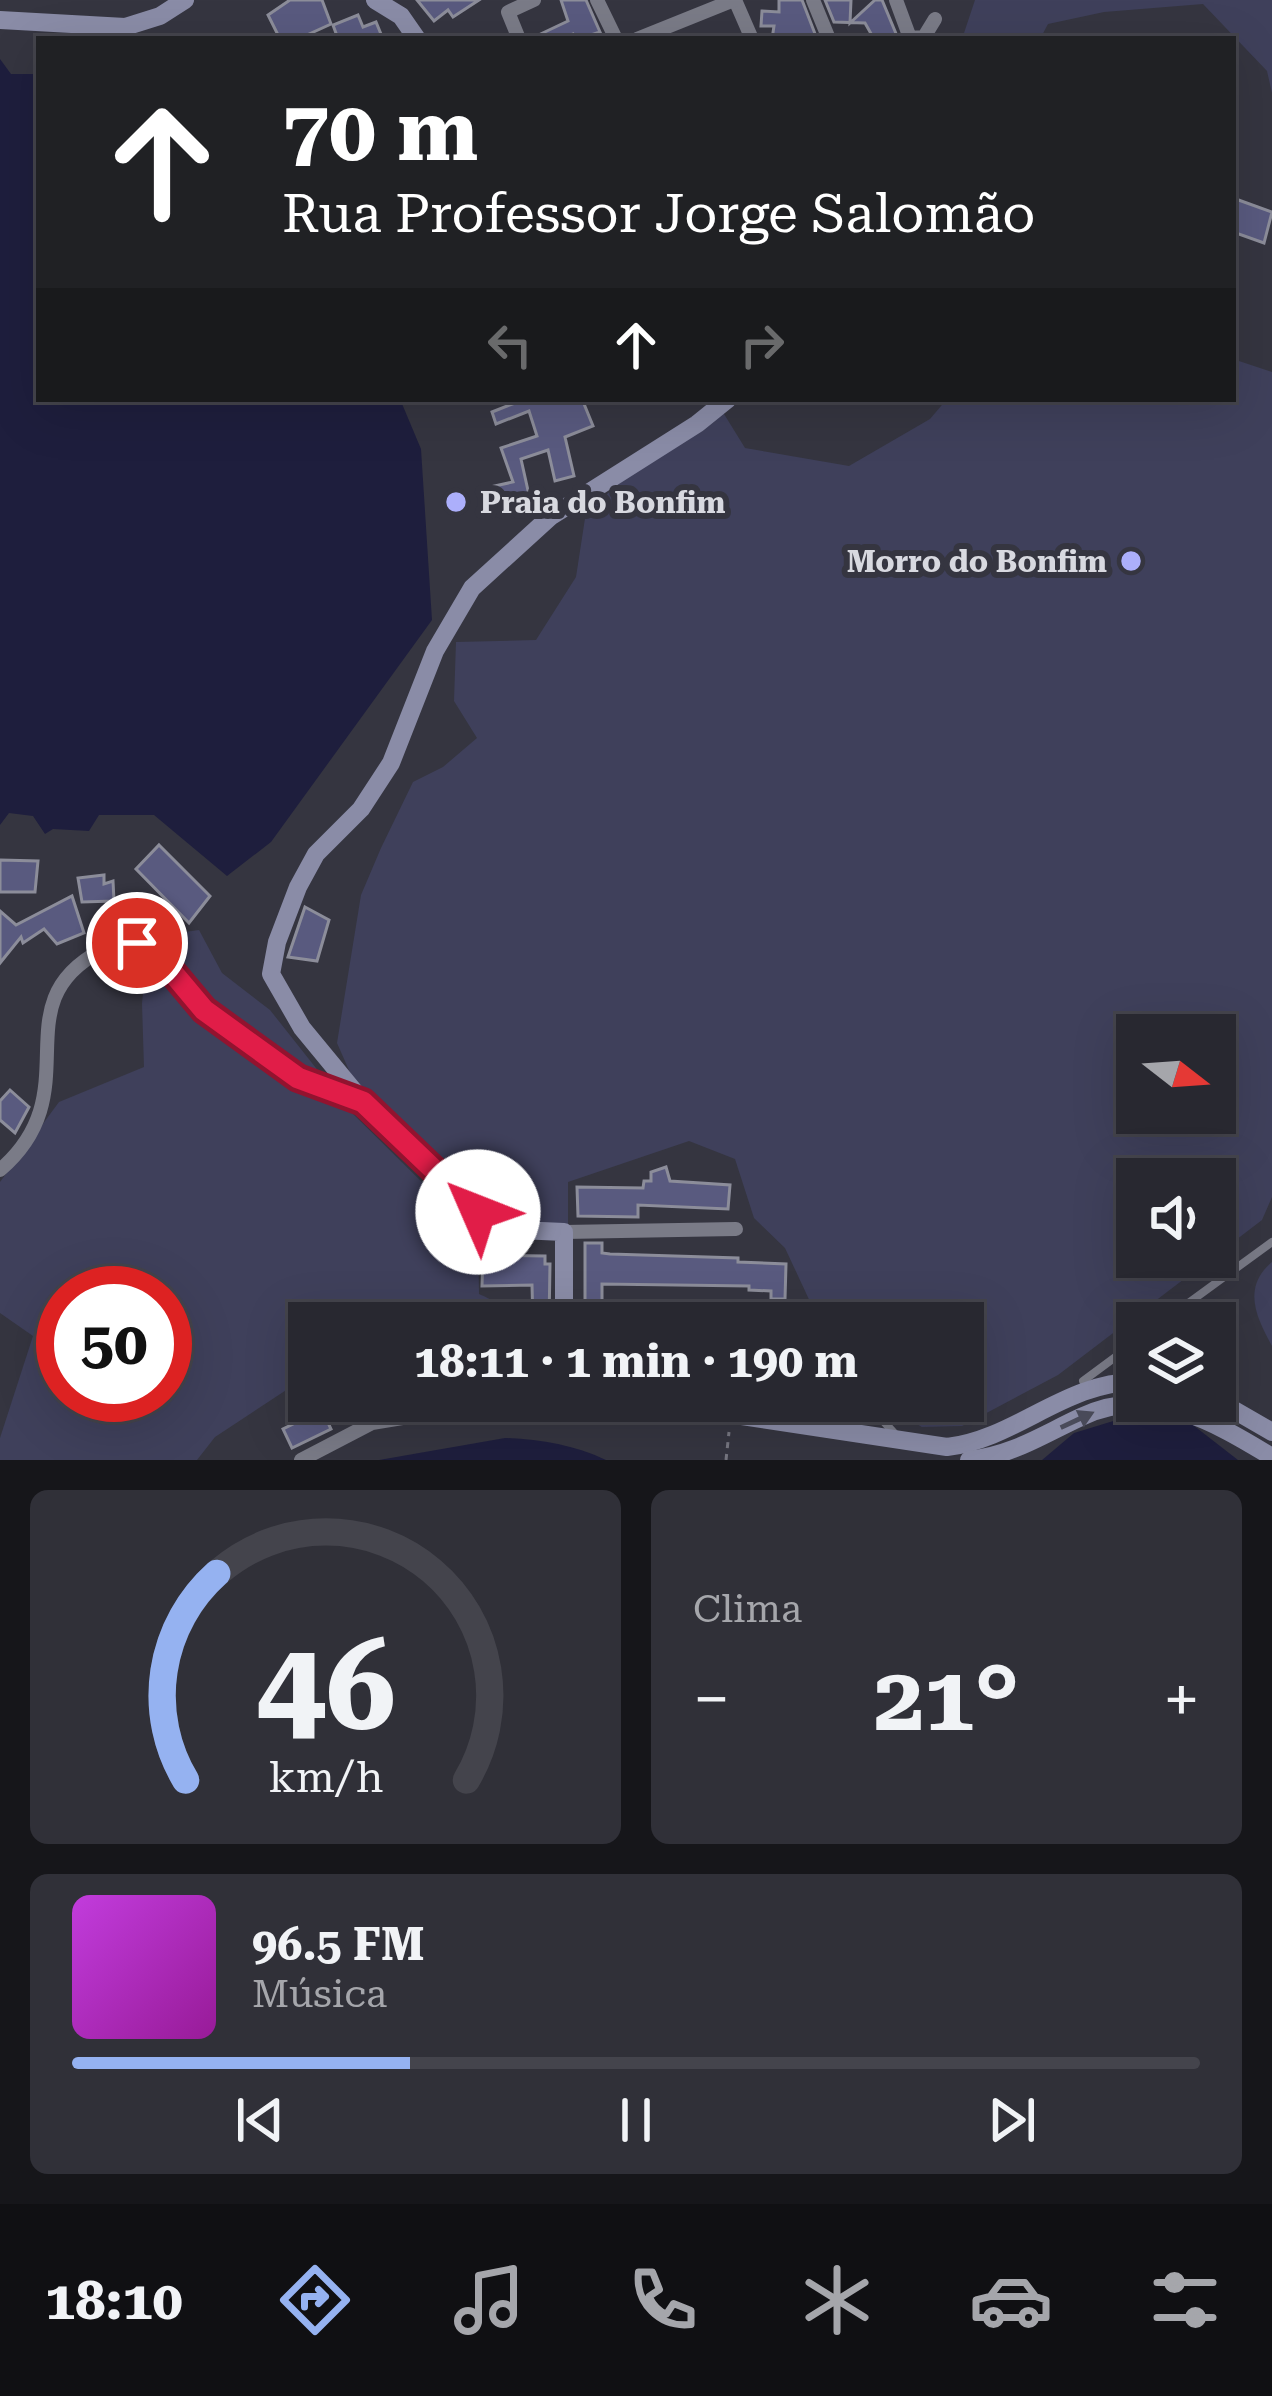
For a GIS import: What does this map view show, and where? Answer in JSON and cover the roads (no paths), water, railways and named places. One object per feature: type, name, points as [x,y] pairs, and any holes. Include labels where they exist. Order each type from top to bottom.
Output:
[{"type":"main road","points":[[0,20],[125,27],[160,16],[185,0]]},
{"type":"main road","points":[[375,0],[401,16],[415,36]]},
{"type":"main road","points":[[564,1302],[564,1232],[519,1230],[478,1212],[363,1102],[302,1028],[272,974],[277,942],[316,854],[361,808],[391,763],[436,651],[472,588],[550,517],[724,402]]},
{"type":"main road","points":[[779,1422],[947,1447],[986,1438],[1086,1388],[1116,1382]]},
{"type":"main road","points":[[969,1460],[1016,1450],[1084,1415],[1129,1404],[1189,1412],[1215,1422],[1272,1457]]},
{"type":"main road","points":[[1236,1411],[1272,1432]]},
{"type":"main road","points":[[910,1444],[958,1460]]},
{"type":"street","points":[[518,36],[508,12],[534,0]]},
{"type":"street","points":[[597,0],[615,36]]},
{"type":"street","points":[[675,32],[694,7],[735,0],[751,36]]},
{"type":"street","points":[[813,0],[829,36]]},
{"type":"street","points":[[896,0],[909,36]]},
{"type":"street","points":[[925,36],[935,19]]},
{"type":"street","points":[[0,1170],[32,1132],[37,1114],[35,1004],[47,981],[80,959],[116,944],[137,943],[157,954],[204,1010],[298,1078],[363,1102]]},
{"type":"street","points":[[564,1232],[736,1229]]},
{"type":"street","points":[[301,1460],[378,1422]]},
{"type":"lane","points":[[1190,1302],[1272,1242]]},
{"type":"lane","points":[[1086,1388],[1083,1381],[1116,1357]]},
{"type":"lane","points":[[886,1422],[910,1444]]},
{"type":"place","name":"Praia do Bonfim","points":[[456,502]]},
{"type":"place","name":"Morro do Bonfim","points":[[1131,561]]}]
